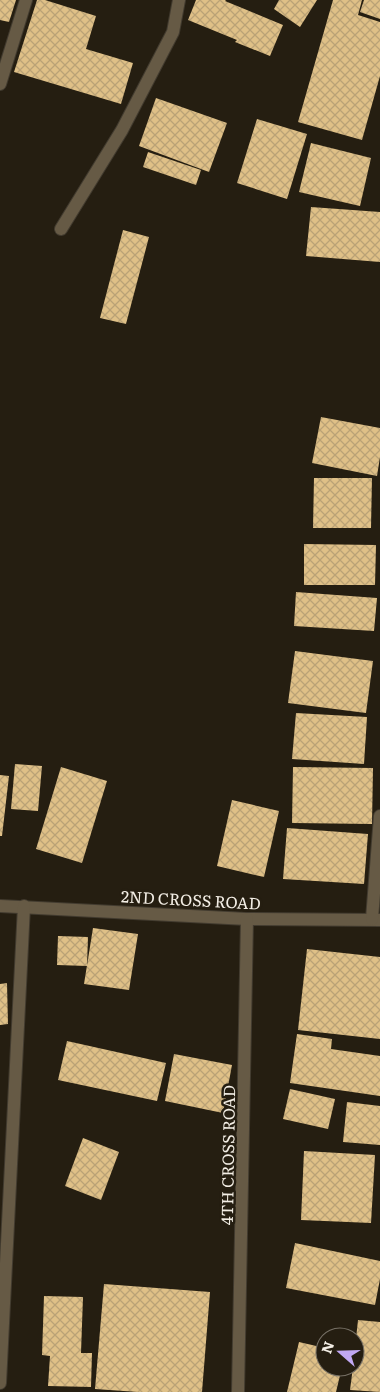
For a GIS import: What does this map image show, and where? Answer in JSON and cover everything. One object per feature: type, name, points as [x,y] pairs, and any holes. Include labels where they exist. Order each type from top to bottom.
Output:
[{"type":"street","points":[[0,84],[26,0]]},
{"type":"street","points":[[62,229],[122,130],[172,32],[179,0]]},
{"type":"street","points":[[376,920],[380,816]]},
{"type":"street","name":"2ND CROSS ROAD","points":[[0,906],[247,919],[376,920]]},
{"type":"street","points":[[0,1382],[24,906]]},
{"type":"street","name":"4TH CROSS ROAD","points":[[238,1392],[247,919]]},
{"type":"building","points":[[0,0],[16,0],[9,22],[0,20]]},
{"type":"building","points":[[37,0],[45,0],[96,16],[86,49],[133,63],[121,104],[14,72]]},
{"type":"building","points":[[196,0],[226,0],[283,25],[270,56],[188,20]]},
{"type":"building","points":[[279,0],[317,0],[300,27],[274,9]]},
{"type":"building","points":[[333,0],[362,0],[358,15],[380,22],[380,76],[362,140],[298,122]]},
{"type":"building","points":[[364,0],[380,0],[380,19],[360,12]]},
{"type":"building","points":[[156,98],[227,123],[209,172],[139,146]]},
{"type":"building","points":[[257,119],[307,134],[287,199],[237,183]]},
{"type":"building","points":[[311,143],[371,158],[360,206],[299,192]]},
{"type":"building","points":[[148,152],[201,170],[196,185],[143,167]]},
{"type":"building","points":[[311,207],[380,212],[380,262],[306,256]]},
{"type":"building","points":[[123,230],[149,237],[126,324],[100,318]]},
{"type":"building","points":[[321,417],[380,428],[380,457],[377,476],[312,463]]},
{"type":"building","points":[[314,478],[372,478],[371,528],[313,528]]},
{"type":"building","points":[[304,544],[376,545],[375,585],[304,585]]},
{"type":"building","points":[[296,592],[377,598],[374,631],[294,626]]},
{"type":"building","points":[[295,651],[373,661],[366,713],[288,703]]},
{"type":"building","points":[[296,713],[367,717],[364,764],[292,759]]},
{"type":"building","points":[[15,764],[42,766],[38,811],[11,809]]},
{"type":"building","points":[[61,767],[107,781],[82,863],[36,849]]},
{"type":"building","points":[[293,767],[373,768],[372,824],[292,823]]},
{"type":"building","points":[[0,775],[9,776],[2,836],[0,836]]},
{"type":"building","points":[[232,800],[279,811],[264,877],[217,866]]},
{"type":"building","points":[[287,828],[368,834],[364,884],[283,879]]},
{"type":"building","points":[[93,928],[138,934],[129,990],[84,984]]},
{"type":"building","points":[[58,936],[88,937],[87,966],[57,965]]},
{"type":"building","points":[[307,949],[380,957],[380,1039],[298,1030]]},
{"type":"building","points":[[7,983],[8,1024],[0,1025],[0,984]]},
{"type":"building","points":[[297,1034],[332,1039],[331,1049],[380,1056],[380,1096],[290,1083]]},
{"type":"building","points":[[67,1041],[166,1063],[157,1101],[58,1080]]},
{"type":"building","points":[[174,1054],[232,1065],[223,1113],[165,1101]]},
{"type":"building","points":[[290,1089],[335,1099],[328,1129],[283,1119]]},
{"type":"building","points":[[347,1102],[380,1106],[380,1145],[343,1142]]},
{"type":"building","points":[[83,1138],[119,1152],[101,1200],[65,1186]]},
{"type":"building","points":[[304,1151],[375,1155],[371,1223],[301,1220]]},
{"type":"building","points":[[295,1243],[380,1261],[380,1279],[375,1305],[286,1288]]},
{"type":"building","points":[[104,1284],[210,1292],[202,1392],[138,1392],[95,1389]]},
{"type":"building","points":[[44,1296],[83,1297],[81,1353],[92,1353],[91,1387],[48,1386],[50,1356],[42,1355]]},
{"type":"building","points":[[358,1320],[380,1322],[380,1392],[350,1390],[352,1377],[365,1377],[365,1327],[357,1327]]},
{"type":"building","points":[[299,1342],[315,1346],[315,1377],[340,1377],[336,1392],[287,1392]]}]
